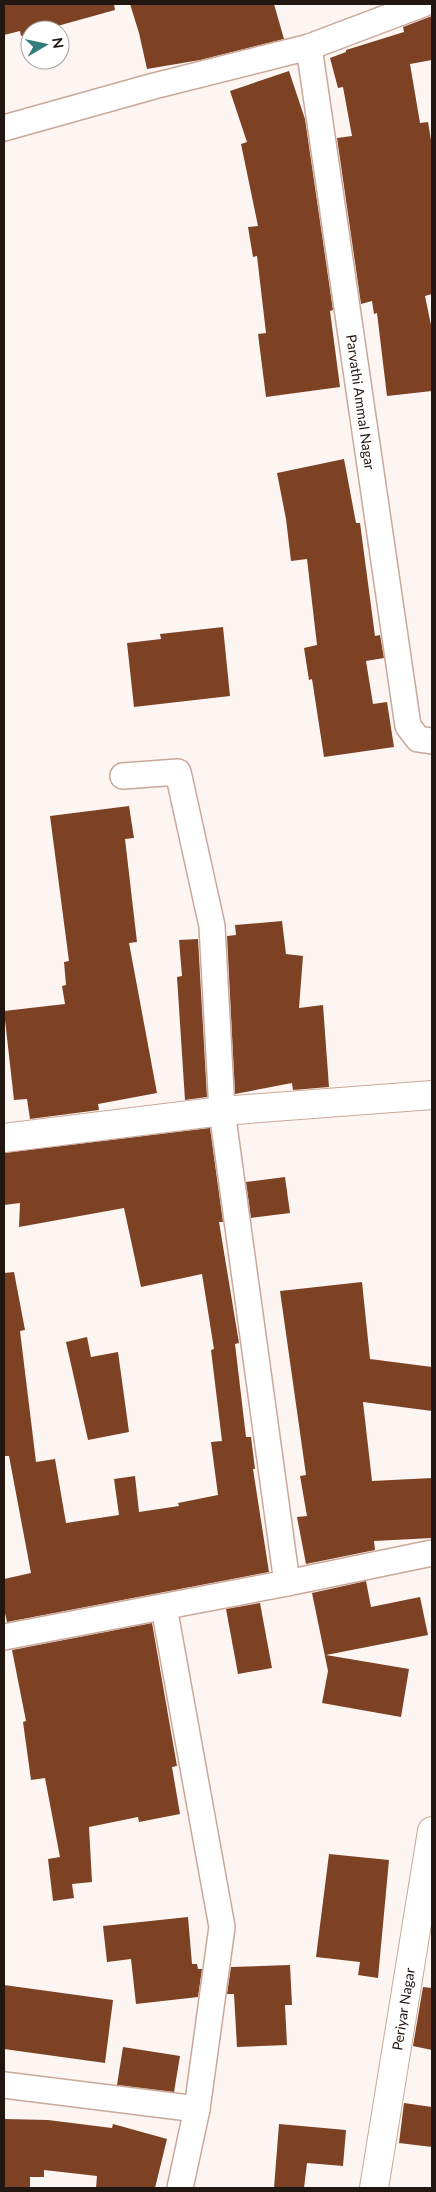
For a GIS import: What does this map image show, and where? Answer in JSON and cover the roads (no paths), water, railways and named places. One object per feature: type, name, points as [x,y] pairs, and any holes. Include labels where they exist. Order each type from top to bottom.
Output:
[{"type":"street","points":[[4,128],[154,86],[309,47],[423,4]]},
{"type":"street","name":"Parvathi Ammal Nagar","points":[[309,47],[408,726],[418,739],[432,741]]},
{"type":"street","points":[[122,776],[178,772],[212,926],[222,1111],[287,1582]]},
{"type":"street","points":[[4,1138],[222,1111],[432,1095]]},
{"type":"street","points":[[4,1637],[432,1553]]},
{"type":"street","points":[[164,1607],[222,1927],[197,2109],[180,2188]]},
{"type":"street","name":"Periyar Nagar","points":[[374,2188],[432,1831]]},
{"type":"street","points":[[4,2085],[197,2109]]}]
